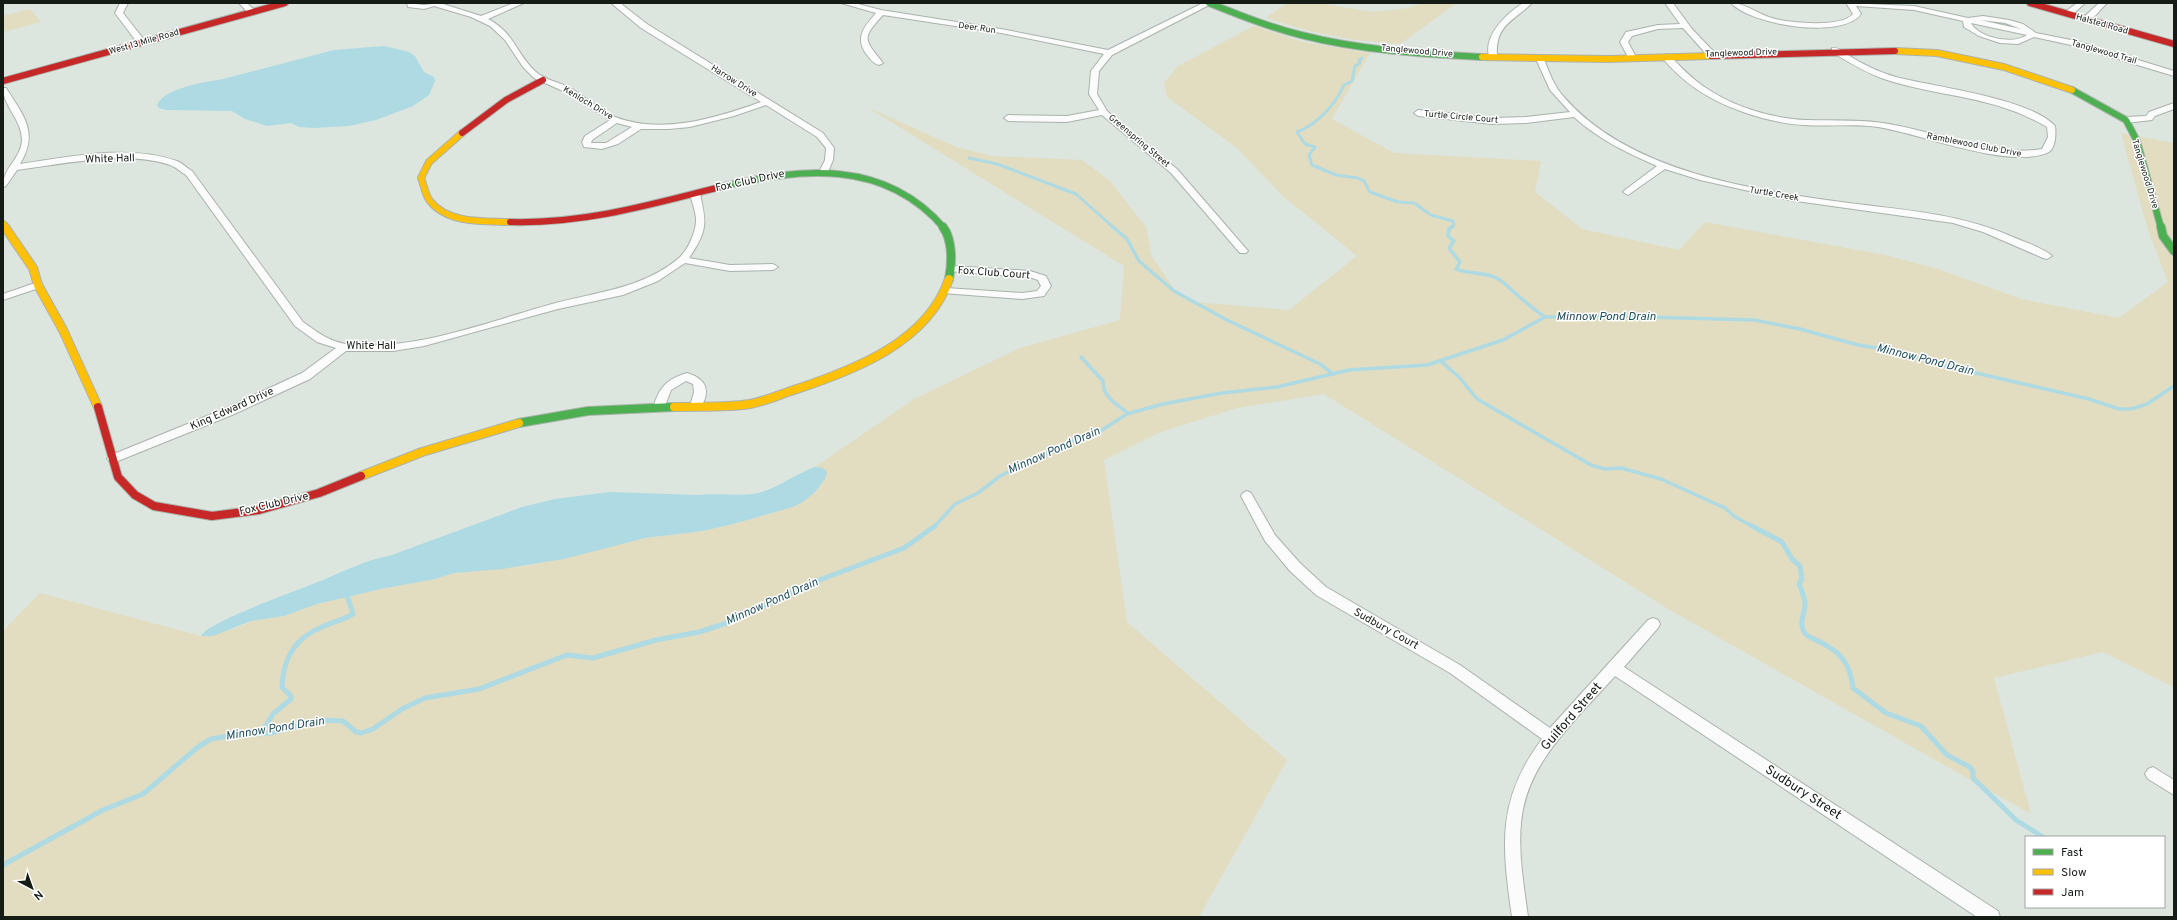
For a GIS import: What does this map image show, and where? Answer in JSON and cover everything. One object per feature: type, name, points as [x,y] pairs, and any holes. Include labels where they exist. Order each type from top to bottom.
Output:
[{"type":"street","points":[[124,3],[119,13],[142,43]]},
{"type":"street","points":[[243,3],[252,12]]},
{"type":"street","name":"West 13 Mile Road","points":[[3,81],[285,3]]},
{"type":"street","name":"Kenloch Drive","points":[[411,3],[411,5],[418,7],[435,4],[481,18],[495,26],[508,38],[523,62],[533,73],[543,80],[561,86],[616,120],[639,126],[668,126],[699,122],[735,114],[768,102]]},
{"type":"street","points":[[481,18],[520,3]]},
{"type":"street","name":"Harrow Drive","points":[[615,3],[644,26],[820,135],[830,148],[829,160],[824,172]]},
{"type":"street","name":"Deer Run","points":[[845,3],[881,12],[1001,31],[1109,53]]},
{"type":"street","name":"Greenspring Street","points":[[1209,3],[1109,53],[1095,71],[1093,94],[1104,112],[1174,171],[1243,251]]},
{"type":"street","name":"Tanglewood Drive","points":[[1209,3],[1260,22],[1329,42],[1374,48],[1540,59],[1835,50],[1905,51],[1968,59],[2039,77],[2072,90],[2126,120],[2137,141],[2163,236],[2174,251]]},
{"type":"street","points":[[1493,56],[1492,49],[1497,33],[1507,17],[1528,3]]},
{"type":"street","points":[[1669,3],[1685,26],[1711,54]]},
{"type":"street","points":[[1735,3],[1744,10],[1773,20],[1815,24],[1846,22],[1856,17],[1857,14],[1851,3]]},
{"type":"street","name":"Tanglewood Trail","points":[[1851,3],[1913,6],[2103,51],[2174,74]]},
{"type":"street","name":"Halsted Road","points":[[2030,3],[2174,44]]},
{"type":"street","points":[[2068,14],[2081,3]]},
{"type":"street","points":[[2087,19],[2103,3]]},
{"type":"street","points":[[879,62],[866,51],[864,41],[865,30],[881,12]]},
{"type":"street","points":[[1967,20],[1967,25],[1972,30],[1993,39],[2016,42],[2027,40],[2033,34]]},
{"type":"street","points":[[1632,57],[1624,42],[1629,34],[1658,27],[1685,26]]},
{"type":"street","name":"Ramblewood Club Drive","points":[[1666,56],[1690,80],[1716,98],[1770,116],[1795,122],[1841,121],[1878,124],[2021,156],[2046,151],[2052,137],[2051,126],[2027,112],[2002,102],[1888,78],[1854,63],[1835,50]]},
{"type":"street","name":"Turtle Creek","points":[[1540,59],[1551,85],[1575,114],[1600,133],[1638,154],[1664,165],[1730,185],[1776,195],[1935,216],[1966,223],[2047,256]]},
{"type":"street","name":"Fox Club Drive","points":[[3,224],[33,268],[38,285],[63,330],[89,385],[102,418],[118,477],[135,495],[154,506],[212,516],[259,510],[319,493],[422,452],[515,424],[588,411],[750,404],[805,387],[852,367],[886,350],[902,340],[924,320],[946,291],[952,269],[946,230],[933,216],[906,196],[861,178],[824,172],[771,175],[614,213],[576,220],[538,224],[464,219],[435,207],[429,200],[421,178],[429,162],[450,142],[506,100],[543,80]]},
{"type":"street","points":[[3,90],[18,114],[26,140],[20,156],[3,184]]},
{"type":"street","points":[[2126,120],[2149,118],[2152,114],[2174,106]]},
{"type":"street","points":[[1008,118],[1066,119],[1104,112]]},
{"type":"street","points":[[2116,114],[2142,112],[2152,114]]},
{"type":"street","name":"Turtle Circle Court","points":[[1418,113],[1492,121],[1526,120],[1575,114]]},
{"type":"street","points":[[616,120],[588,138],[586,142],[587,145],[594,148],[605,147],[615,143],[639,126]]},
{"type":"street","name":"White Hall","points":[[12,168],[79,160],[122,157],[153,158],[175,163],[189,173],[299,324],[321,340],[344,347],[393,348],[424,343],[557,306],[619,293],[654,278],[683,260],[695,244],[701,219],[695,194]]},
{"type":"street","points":[[1628,192],[1664,165]]},
{"type":"street","points":[[683,260],[730,268],[774,267]]},
{"type":"street","name":"Fox Club Court","points":[[946,291],[1022,296],[1040,294],[1046,286],[1042,278],[1030,274],[952,269]]},
{"type":"street","points":[[3,297],[38,285]]},
{"type":"street","name":"King Edward Drive","points":[[112,459],[228,412],[306,376],[344,347]]},
{"type":"street","points":[[659,408],[664,391],[669,384],[687,377],[698,382],[700,386],[696,406]]},
{"type":"street","name":"Sudbury Court","points":[[1247,496],[1270,538],[1295,566],[1321,591],[1337,602],[1384,626],[1455,670],[1551,737]]},
{"type":"street","name":"Guilford Street","points":[[1520,917],[1512,829],[1515,807],[1531,766],[1551,737],[1653,624]]},
{"type":"street","name":"Sudbury Street","points":[[1614,668],[1992,917]]},
{"type":"street","points":[[2153,774],[2174,788]]},
{"type":"shaded area","points":[[1287,3],[1318,3],[1374,12],[1407,8],[1424,3],[1457,3],[1400,44],[1355,40],[1309,31],[1266,18]]},
{"type":"shaded area","points":[[30,9],[41,22],[3,32],[3,16]]},
{"type":"shaded area","points":[[1254,26],[1303,42],[1370,53],[1332,119],[1394,153],[1541,161],[1535,192],[1582,229],[1679,250],[1705,222],[1885,255],[1938,269],[2021,299],[2119,318],[2168,282],[2148,230],[2121,133],[2174,143],[2174,687],[2103,652],[1994,678],[2031,814],[1670,610],[1324,394],[1237,408],[1158,433],[1104,460],[1127,622],[1287,760],[1199,917],[3,917],[3,631],[40,593],[201,636],[234,629],[257,619],[284,616],[317,604],[381,589],[435,579],[454,573],[532,565],[645,538],[703,531],[737,523],[793,507],[815,493],[825,479],[819,467],[815,467],[914,399],[1020,348],[1120,320],[1124,266],[867,107],[956,147],[992,156],[1082,160],[1109,180],[1146,227],[1152,257],[1175,290],[1195,302],[1289,310],[1357,256],[1284,197],[1237,148],[1167,97],[1164,83],[1178,66]]},
{"type":"water","points":[[384,46],[409,52],[415,56],[424,72],[434,77],[435,81],[429,95],[413,106],[376,120],[349,126],[314,128],[299,127],[291,123],[267,126],[245,119],[232,111],[166,110],[159,108],[157,105],[161,99],[168,94],[187,86],[223,79],[334,50]]},
{"type":"water","points":[[815,467],[823,468],[827,472],[825,479],[815,492],[803,502],[793,507],[737,523],[703,531],[645,538],[564,559],[502,569],[454,573],[435,579],[381,589],[317,604],[284,616],[251,621],[213,636],[201,636],[207,630],[220,622],[237,614],[355,566],[389,556],[522,507],[555,499],[609,492],[698,495],[753,494],[769,490]]},
{"type":"waterway","points":[[1362,58],[1359,60],[1360,63],[1355,66],[1352,81],[1344,85],[1331,107],[1319,119],[1305,129],[1297,132],[1305,144],[1315,147],[1309,155],[1312,165],[1336,175],[1358,178],[1364,181],[1370,192],[1398,202],[1414,203],[1431,215],[1453,221],[1454,225],[1450,228]]},
{"type":"waterway","points":[[969,158],[997,164],[1076,194],[1114,228]]},
{"type":"waterway","points":[[1113,227],[1127,239],[1139,261],[1174,291],[1227,320],[1320,364],[1333,374]]},
{"type":"waterway","points":[[1452,227],[1449,229],[1448,236],[1454,241],[1449,248],[1460,262],[1456,269],[1499,279],[1545,317]]},
{"type":"waterway","name":"Minnow Pond Drain","points":[[1545,317],[1612,316],[1754,320],[1800,329],[1858,345],[1897,351],[1937,364],[2089,399],[2119,409],[2131,409],[2147,404],[2174,386]]},
{"type":"waterway","name":"Minnow Pond Drain","points":[[1333,374],[1349,370],[1427,365],[1503,340],[1545,317]]},
{"type":"waterway","points":[[1081,357],[1103,381],[1105,391],[1111,400],[1128,413]]},
{"type":"waterway","points":[[1442,362],[1460,378],[1477,399],[1591,465],[1605,469],[1621,468],[1661,479],[1725,508],[1735,517],[1754,527]]},
{"type":"waterway","name":"Minnow Pond Drain","points":[[935,526],[955,504],[978,493],[1000,476],[1069,442],[1102,430],[1127,414],[1163,404],[1222,393],[1277,387],[1333,374]]},
{"type":"waterway","name":"Minnow Pond Drain","points":[[261,733],[270,733],[321,720],[343,721],[356,732],[361,733],[373,729],[402,709],[425,698],[479,689],[567,655],[593,658],[656,640],[699,632],[727,623],[817,581],[904,548],[935,526]]},
{"type":"waterway","points":[[1752,526],[1782,542],[1792,559],[1800,566],[1802,579],[1799,584],[1805,602],[1802,628],[1806,635],[1831,648],[1842,658],[1852,679],[1853,688],[1886,713],[1921,726],[1947,755],[1970,767],[1973,772],[1973,778],[2016,820],[2041,836]]},
{"type":"waterway","points":[[261,733],[273,714],[291,699],[291,696],[282,687],[283,677],[288,659],[297,643],[312,632],[353,614],[348,598]]},
{"type":"waterway","name":"Minnow Pond Drain","points":[[3,865],[103,810],[143,794],[198,747],[211,739],[234,735],[261,733]]},
{"type":"traffic: fast","points":[[1209,3],[1273,27],[1300,35],[1333,42],[1397,52],[1482,57]]},
{"type":"traffic: fast","points":[[2072,90],[2126,120],[2137,141],[2163,236],[2174,251]]},
{"type":"traffic: fast","points":[[720,187],[798,172],[825,172],[857,177],[891,188],[922,206],[935,217],[945,229],[949,239],[949,279]]},
{"type":"traffic: fast","points":[[519,423],[588,411],[674,407]]},
{"type":"traffic: slow","points":[[1895,51],[1937,53],[2004,67],[2072,90]]},
{"type":"traffic: slow","points":[[1482,57],[1608,59],[1711,56]]},
{"type":"traffic: slow","points":[[462,133],[429,162],[421,178],[430,201],[446,214],[456,217],[478,221],[510,222]]},
{"type":"traffic: slow","points":[[3,224],[33,268],[38,285],[63,330],[98,407]]},
{"type":"traffic: slow","points":[[674,407],[732,406],[754,403],[810,385],[858,365],[873,358],[901,340],[916,328],[942,297],[949,279]]},
{"type":"traffic: slow","points":[[361,476],[422,452],[519,423]]},
{"type":"traffic: jam","points":[[3,81],[285,3]]},
{"type":"traffic: jam","points":[[2030,3],[2174,44]]},
{"type":"traffic: jam","points":[[1711,56],[1895,51]]},
{"type":"traffic: jam","points":[[462,133],[506,100],[543,80]]},
{"type":"traffic: jam","points":[[510,222],[537,223],[589,218],[642,207],[720,187]]},
{"type":"traffic: jam","points":[[98,407],[118,477],[135,495],[154,506],[212,516],[259,510],[319,493],[361,476]]}]
